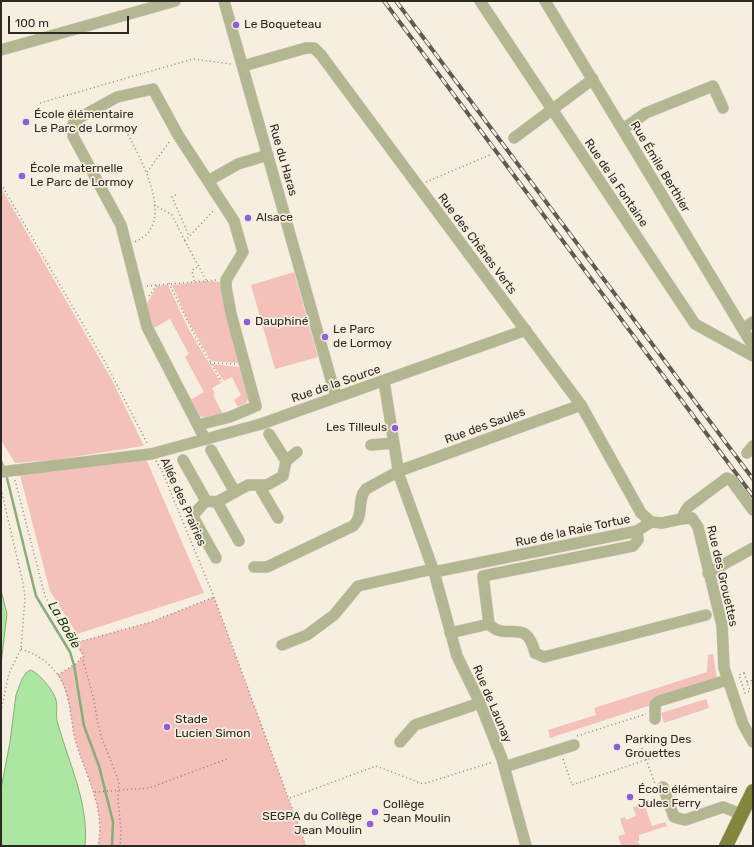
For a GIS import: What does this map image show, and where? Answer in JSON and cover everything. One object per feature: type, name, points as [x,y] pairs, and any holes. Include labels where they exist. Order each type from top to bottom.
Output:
[{"type":"main road","points":[[726,846],[753,790]]},
{"type":"street","points":[[1,50],[135,6],[175,1]]},
{"type":"street","name":"Rue du Haras","points":[[224,1],[333,386],[338,396]]},
{"type":"street","name":"Rue de la Fontaine","points":[[480,1],[551,110],[696,324],[753,356]]},
{"type":"street","name":"Rue Émile Berthier","points":[[546,1],[753,346]]},
{"type":"street","name":"Rue des Chênes Verts","points":[[243,66],[314,48],[581,405],[641,513],[651,522]]},
{"type":"street","points":[[514,138],[593,79]]},
{"type":"street","points":[[623,129],[646,113],[713,86],[723,108]]},
{"type":"street","points":[[198,425],[230,417],[256,406],[231,314],[226,280],[243,252],[234,221],[177,132],[153,89],[117,98],[79,118],[73,124],[73,136],[121,225],[147,327],[205,439]]},
{"type":"street","points":[[208,181],[238,164],[268,155]]},
{"type":"street","points":[[743,329],[753,322]]},
{"type":"street","name":"Rue de la Source","points":[[8,471],[151,454],[261,424],[526,330]]},
{"type":"street","name":"Rue de Launay","points":[[384,381],[399,471],[434,571],[457,656],[480,703],[504,767],[526,846]]},
{"type":"street","name":"Rue des Saules","points":[[254,567],[267,567],[353,526],[358,522],[360,516],[362,493],[366,489],[399,471],[581,405]]},
{"type":"street","points":[[269,434],[286,461]]},
{"type":"street","points":[[371,445],[394,443]]},
{"type":"street","points":[[211,450],[235,492]]},
{"type":"street","points":[[216,558],[193,517],[194,514],[211,502],[248,485],[267,485],[283,476],[286,461],[297,452]]},
{"type":"street","points":[[183,460],[239,541]]},
{"type":"street","points":[[680,518],[688,507],[724,479],[728,478],[753,510]]},
{"type":"street","points":[[261,486],[262,491],[278,518]]},
{"type":"street","name":"Rue de la Raie Tortue","points":[[282,645],[307,636],[334,616],[358,586],[637,531],[651,522],[662,523],[680,518]]},
{"type":"street","name":"Rue des Grouettes","points":[[680,518],[692,518],[698,527],[708,573],[722,625],[723,661],[727,680],[743,724],[753,742]]},
{"type":"street","points":[[637,531],[638,540],[633,546],[483,576],[489,624],[493,629],[499,631],[522,632],[528,635],[533,642],[535,653],[544,657],[706,615]]},
{"type":"street","points":[[708,573],[753,548]]},
{"type":"street","points":[[450,633],[489,624]]},
{"type":"street","points":[[655,719],[655,704],[659,701],[727,680]]},
{"type":"street","points":[[400,742],[416,725],[480,703]]},
{"type":"street","points":[[504,767],[574,745]]},
{"type":"street","points":[[663,787],[674,817],[685,820],[723,807],[741,814]]},
{"type":"path","points":[[40,103],[193,59],[243,66]]},
{"type":"path","points":[[126,131],[147,172],[154,204],[154,217],[149,231],[143,238],[127,244]]},
{"type":"path","points":[[147,172],[177,132]]},
{"type":"path","points":[[417,186],[492,154]]},
{"type":"path","name":"Allée des Prairies","points":[[1,184],[105,362],[151,454],[162,471],[214,597],[306,846]]},
{"type":"path","points":[[176,195],[172,197],[189,236]]},
{"type":"path","points":[[185,240],[221,202]]},
{"type":"path","points":[[154,204],[172,215],[206,280]]},
{"type":"path","points":[[194,281],[192,270],[199,266]]},
{"type":"path","points":[[137,287],[206,280],[226,280]]},
{"type":"path","points":[[169,283],[194,336],[222,382]]},
{"type":"path","points":[[210,363],[244,365]]},
{"type":"path","points":[[8,471],[45,596],[60,622],[84,655],[83,660],[94,700],[96,719],[101,736],[117,774],[121,832],[120,846]]},
{"type":"path","points":[[1,488],[24,589],[21,649],[9,673],[1,711]]},
{"type":"path","points":[[75,643],[151,622],[214,597]]},
{"type":"path","points":[[21,649],[40,657],[58,675],[66,691],[76,740],[95,792],[100,832],[98,846]]},
{"type":"path","points":[[58,675],[77,663],[84,655]]},
{"type":"path","points":[[744,673],[746,682],[750,691],[745,693],[739,675],[744,673]]},
{"type":"path","points":[[746,682],[753,680]]},
{"type":"path","points":[[642,748],[656,789],[663,787]]},
{"type":"path","points":[[560,750],[572,785],[669,752]]},
{"type":"path","points":[[95,792],[149,788],[227,759]]},
{"type":"shaded area","points":[[1,188],[112,380],[144,446],[53,460],[15,463],[1,440]]},
{"type":"shaded area","points":[[294,272],[318,357],[275,369],[251,285]]},
{"type":"shaded area","points":[[206,281],[222,282],[238,363],[211,361],[188,321],[172,285]]},
{"type":"shaded area","points":[[168,285],[188,328],[221,383],[212,388],[215,394],[213,395],[223,414],[205,418],[202,417],[199,415],[190,400],[204,392],[185,357],[189,354],[170,319],[152,329],[145,307],[157,286]]},
{"type":"shaded area","points":[[212,364],[239,367],[249,397],[246,403],[238,407],[234,400],[241,395],[232,377],[224,381]]},
{"type":"shaded area","points":[[146,459],[204,593],[77,634],[50,591],[20,475]]},
{"type":"shaded area","points":[[1,590],[7,614],[1,664]]},
{"type":"shaded area","name":"Stade Lucien Simon","points":[[214,597],[306,846],[98,846],[100,832],[97,805],[75,739],[65,690],[58,675],[77,663],[83,656],[75,643],[151,622]]},
{"type":"shaded area","points":[[713,654],[717,679],[651,705],[550,738],[548,730],[596,715],[594,708],[707,672],[708,655]]},
{"type":"shaded area","points":[[31,670],[46,683],[55,696],[57,721],[77,784],[84,814],[85,846],[1,846],[1,789],[10,742],[16,695],[22,679],[26,673]]},
{"type":"shaded area","points":[[706,699],[709,708],[664,723],[661,713]]},
{"type":"shaded area","points":[[644,804],[652,826],[665,822],[667,826],[639,835],[639,841],[636,842],[639,843],[640,846],[618,846],[621,845],[618,836],[625,834],[620,819],[625,817],[626,820],[636,816],[633,807]]},
{"type":"waterway","name":"La Boële","points":[[1,461],[4,469]]},
{"type":"waterway","name":"La Boële","points":[[6,474],[36,596],[70,652],[74,665],[84,726],[99,766],[113,822],[112,846]]},
{"type":"railway","points":[[384,1],[753,496]]},
{"type":"railway","points":[[396,1],[753,479]]},
{"type":"place","name":"Le Boqueteau","points":[[236,25]]},
{"type":"place","name":"École élémentaire Le Parc de Lormoy","points":[[26,122]]},
{"type":"place","name":"École maternelle Le Parc de Lormoy","points":[[22,176]]},
{"type":"place","name":"Alsace","points":[[248,218]]},
{"type":"place","name":"Dauphiné","points":[[247,322]]},
{"type":"place","name":"Le Parc de Lormoy","points":[[325,337]]},
{"type":"place","name":"Les Tilleuls","points":[[395,428]]},
{"type":"place","name":"Stade Lucien Simon","points":[[167,727]]},
{"type":"place","name":"Parking Des Grouettes","points":[[617,747]]},
{"type":"place","name":"École élémentaire Jules Ferry","points":[[630,797]]},
{"type":"place","name":"Collège Jean Moulin","points":[[375,812]]},
{"type":"place","name":"SEGPA du Collège Jean Moulin","points":[[370,824]]}]
